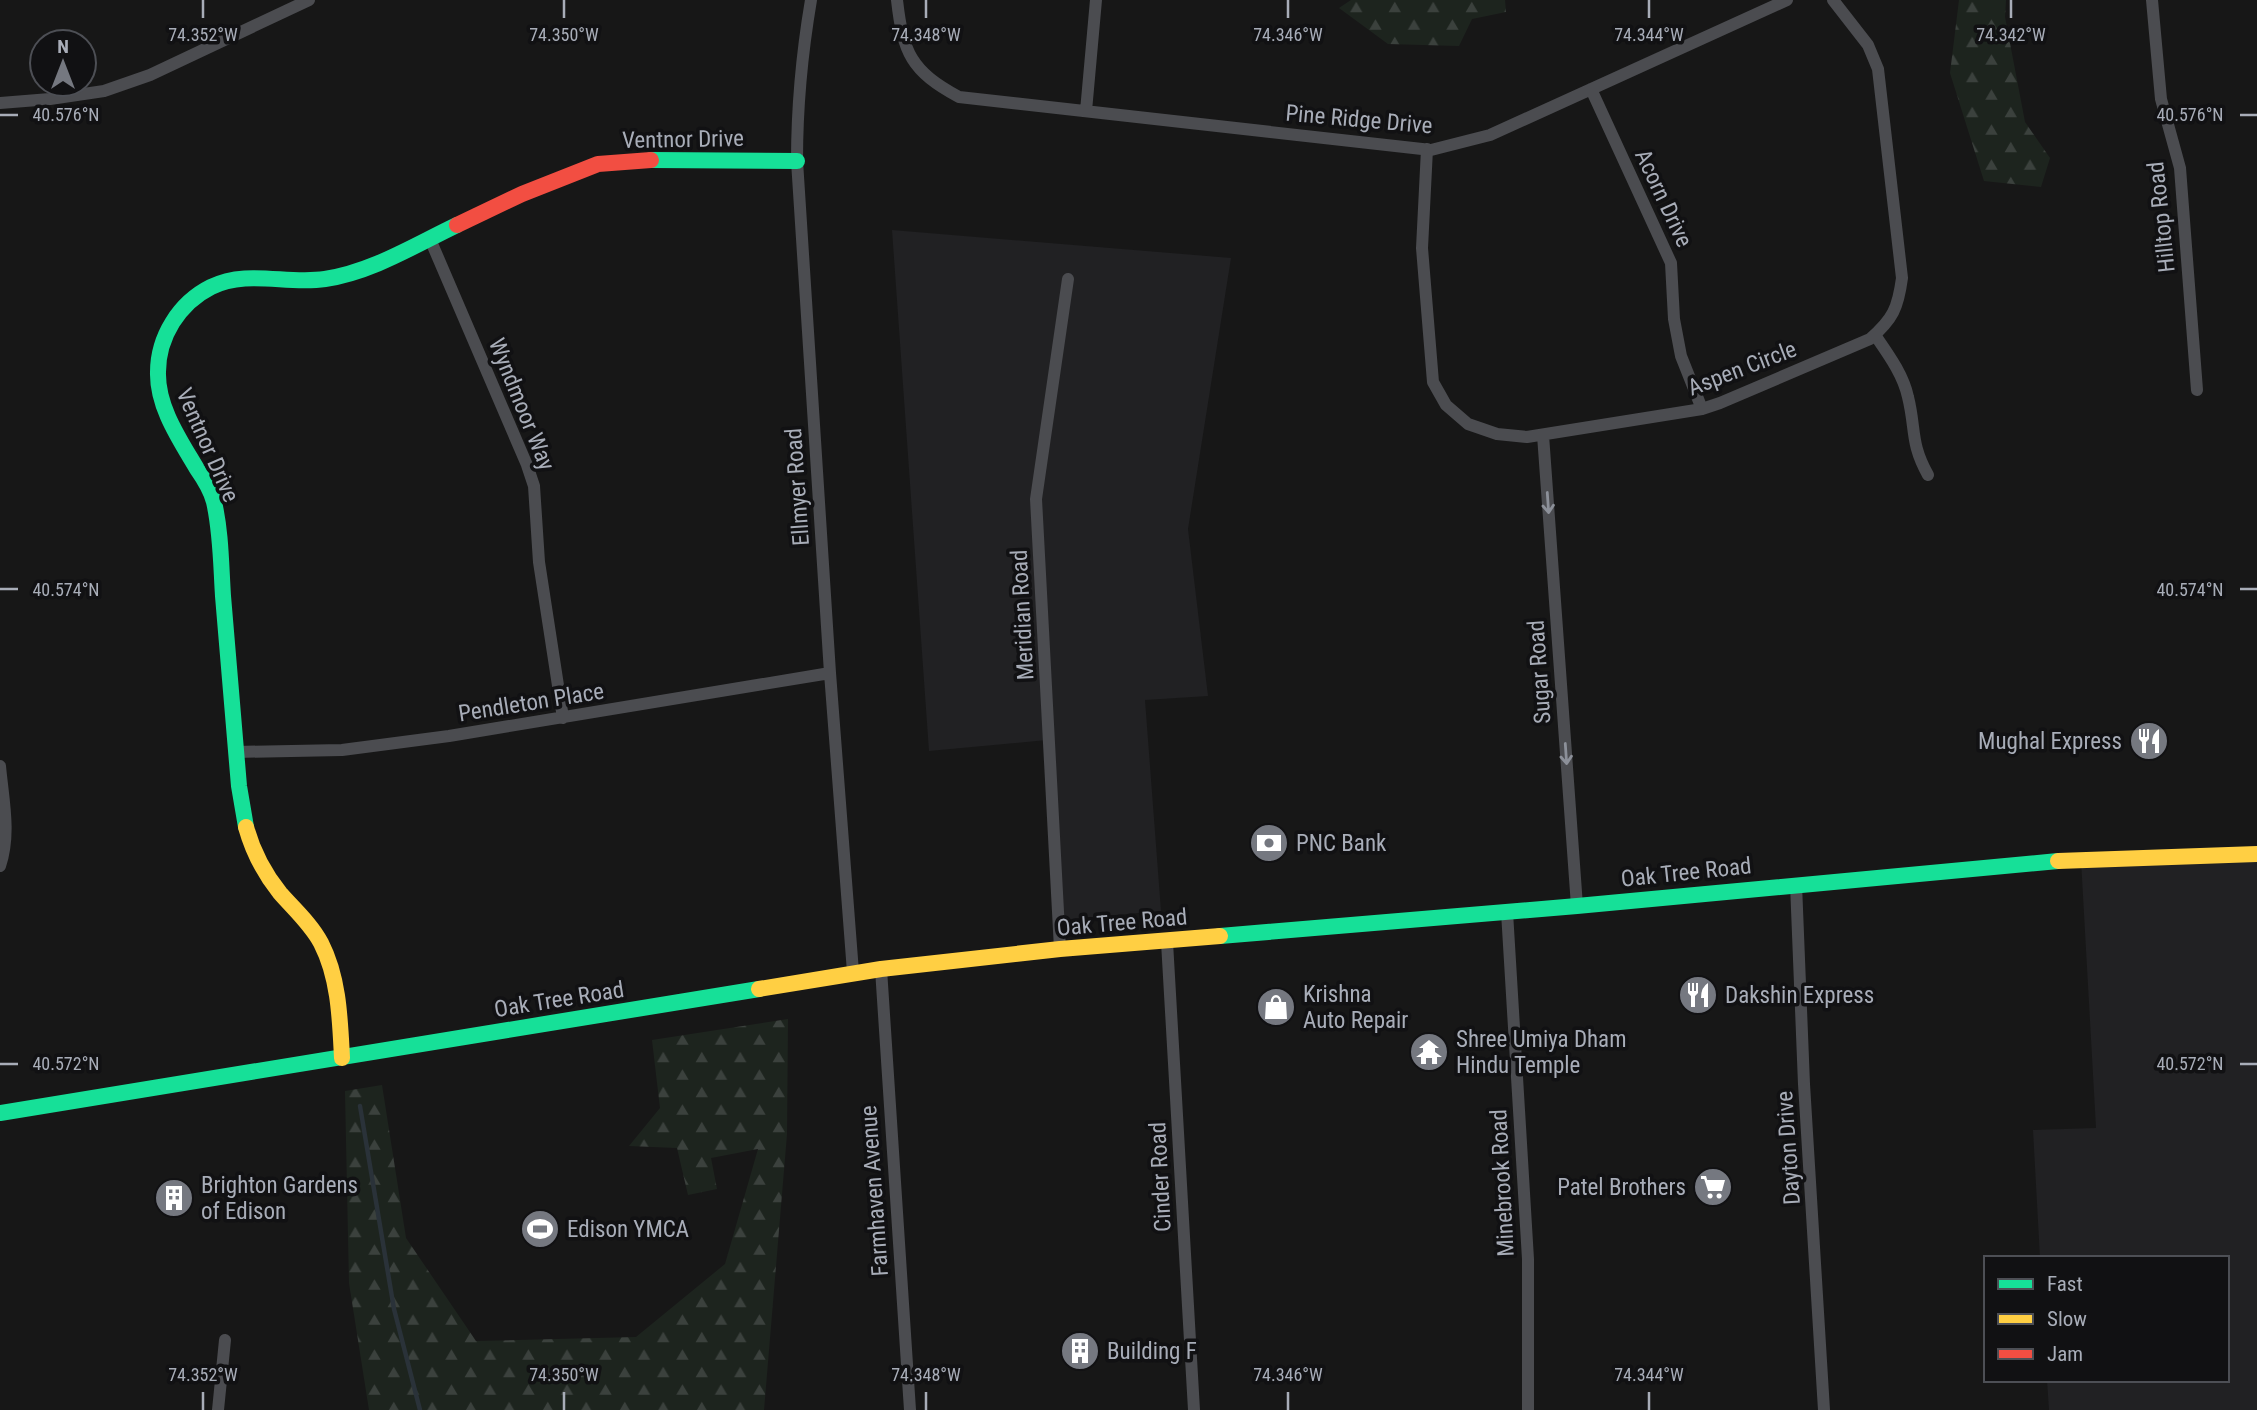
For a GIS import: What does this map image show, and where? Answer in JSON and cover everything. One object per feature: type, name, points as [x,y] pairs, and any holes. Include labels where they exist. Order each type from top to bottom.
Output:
[{"type":"main road","name":"Ventnor Drive","points":[[342,1058],[339,1003],[331,968],[320,942],[275,886],[253,852],[245,826],[215,512],[205,482],[163,408],[157,384],[161,346],[168,327],[194,297],[211,286],[230,279],[250,277],[306,281],[344,276],[379,263],[522,194],[598,164],[631,160],[797,160]]},
{"type":"main road","name":"Oak Tree Road","points":[[0,1114],[853,972],[1060,949],[1577,906],[2045,861],[2257,853]]},
{"type":"street","points":[[0,103],[104,91],[150,75],[309,0]]},
{"type":"street","name":"Ellmyer Road","points":[[811,0],[804,41],[797,118],[797,160],[830,673],[853,972]]},
{"type":"street","name":"Pine Ridge Drive","points":[[897,0],[901,36],[912,60],[932,82],[959,97],[1427,149],[1458,145],[1490,135],[1787,0]]},
{"type":"street","points":[[1086,111],[1096,0]]},
{"type":"street","name":"Aspen Circle","points":[[1427,149],[1422,248],[1433,383],[1446,405],[1468,424],[1497,434],[1527,436],[1702,409],[1870,339],[1889,322],[1899,300],[1902,278],[1878,69],[1868,45],[1833,0]]},
{"type":"street","name":"Hilltop Road","points":[[2152,0],[2161,99],[2180,168],[2197,390]]},
{"type":"street","name":"Acorn Drive","points":[[1591,89],[1671,263],[1674,319],[1681,356],[1702,409]]},
{"type":"street","name":"Wyndmoor Way","points":[[430,239],[534,486],[539,562],[563,718]]},
{"type":"street","name":"Meridian Road","points":[[1060,949],[1036,499],[1068,279]]},
{"type":"street","points":[[1875,335],[1899,372],[1908,396],[1918,456],[1928,475]]},
{"type":"street","name":"Sugar Road","points":[[1544,435],[1577,906]]},
{"type":"street","name":"Pendleton Place","points":[[236,752],[342,750],[449,736],[830,673]]},
{"type":"street","points":[[0,766],[6,833],[0,866]]},
{"type":"street","name":"Dayton Drive","points":[[1796,884],[1804,1084],[1824,1410]]},
{"type":"street","name":"Minebrook Road","points":[[1507,912],[1528,1259],[1528,1410]]},
{"type":"street","name":"Cinder Road","points":[[1167,942],[1194,1410]]},
{"type":"street","name":"Farmhaven Avenue","points":[[881,969],[910,1410]]},
{"type":"street","points":[[218,1410],[225,1340]]},
{"type":"shaded area","points":[[892,230],[1231,258],[1188,529],[1208,696],[1145,700],[1161,911],[1060,920],[1047,740],[929,751]]},
{"type":"shaded area","points":[[2257,854],[2257,1410],[2049,1410],[2047,1382],[2229,1382],[2229,1256],[2040,1256],[2033,1130],[2096,1128],[2081,860]]},
{"type":"green space","points":[[1351,0],[1505,0],[1506,12],[1472,19],[1459,46],[1388,44],[1339,8]]},
{"type":"green space","points":[[1959,0],[2006,0],[2005,17],[2025,122],[2050,158],[2041,187],[1984,181],[1950,73]]},
{"type":"green space","points":[[788,1019],[787,1134],[764,1410],[369,1410],[349,1283],[345,1091],[382,1085],[406,1238],[476,1341],[636,1337],[725,1264],[758,1149],[711,1158],[717,1189],[688,1195],[677,1148],[629,1146],[660,1108],[652,1040]]},
{"type":"waterway","points":[[360,1106],[394,1309],[420,1410]]},
{"type":"traffic: fast","points":[[651,160],[797,161]]},
{"type":"traffic: fast","points":[[246,827],[239,786],[216,513],[209,489],[177,435],[161,398],[159,359],[166,334],[172,322],[189,302],[211,287],[239,279],[311,280],[342,275],[393,257],[457,225]]},
{"type":"traffic: fast","points":[[1220,936],[2058,861]]},
{"type":"traffic: fast","points":[[0,1113],[759,989]]},
{"type":"traffic: slow","points":[[246,827],[269,878],[312,929],[327,956],[338,999],[342,1058]]},
{"type":"traffic: slow","points":[[2058,861],[2257,854]]},
{"type":"traffic: slow","points":[[759,989],[881,969],[1060,949],[1220,936]]},
{"type":"traffic: jam","points":[[457,225],[522,194],[598,164],[651,160]]},
{"type":"place","name":"Mughal Express","points":[[2149,741]]},
{"type":"place","name":"PNC Bank","points":[[1269,843]]},
{"type":"place","name":"Dakshin Express","points":[[1698,995]]},
{"type":"place","name":"Krishna Auto Repair","points":[[1276,1007]]},
{"type":"place","name":"Shree Umiya Dham Hindu Temple","points":[[1429,1052]]},
{"type":"place","name":"Patel Brothers","points":[[1713,1187]]},
{"type":"place","name":"Brighton Gardens of Edison","points":[[174,1198]]},
{"type":"place","name":"Edison YMCA","points":[[540,1229]]},
{"type":"place","name":"Building F","points":[[1080,1351]]}]
